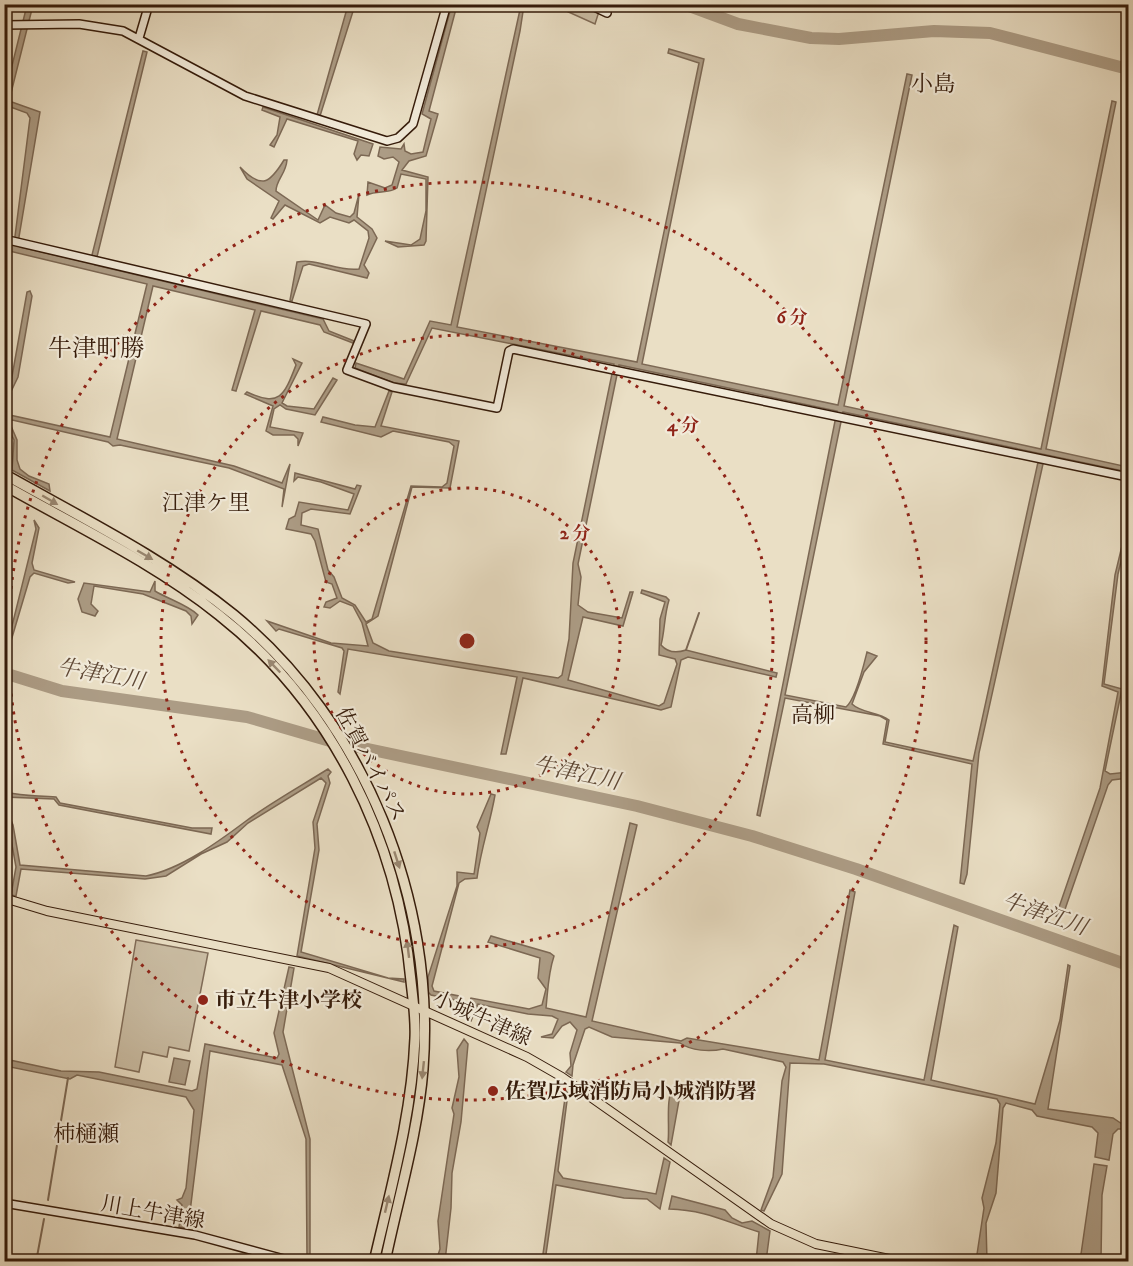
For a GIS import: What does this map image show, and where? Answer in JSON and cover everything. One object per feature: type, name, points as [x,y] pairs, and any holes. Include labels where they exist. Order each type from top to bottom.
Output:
[{"type":"highway","name":"佐賀バイパス","points":[[4,474],[173,571],[211,597],[256,635],[283,662],[324,713],[358,768],[377,805],[403,877],[417,945],[424,1011],[421,1083],[385,1262]]},
{"type":"highway","name":"佐賀バイパス","points":[[4,485],[189,592],[247,639],[283,676],[311,711],[347,765],[367,803],[403,910],[416,1036],[410,1100],[374,1262]]},
{"type":"main road","name":"小城牛津線","points":[[4,898],[46,911],[329,968],[527,1057],[562,1077],[771,1224],[816,1244],[904,1262]]},
{"type":"street","points":[[139,38],[149,4]]},
{"type":"street","points":[[4,25],[101,26],[139,38],[245,96],[387,141],[398,138],[413,124],[447,4]]},
{"type":"street","points":[[588,4],[607,13]]},
{"type":"street","points":[[7,239],[366,324],[346,370],[393,387],[496,408],[509,351],[513,349],[1128,477]]},
{"type":"street","name":"川上牛津線","points":[[4,1203],[195,1235],[295,1262]]},
{"type":"shaded area","points":[[452,4],[457,5],[429,111],[438,114],[426,156],[409,161],[402,170],[428,177],[426,241],[424,245],[398,247],[385,241],[411,245],[420,239],[426,211],[426,179],[401,174],[397,188],[367,195],[368,182],[385,188],[392,185],[399,162],[393,157],[384,159],[378,156],[380,147],[401,149],[404,144],[405,151],[411,154],[423,152],[431,119],[422,114]]},
{"type":"shaded area","points":[[27,5],[33,5],[9,101],[40,112],[18,243],[20,247],[90,263],[143,51],[147,52],[95,265],[323,319],[329,331],[354,341],[353,343],[324,332],[320,325],[261,311],[236,391],[232,390],[255,310],[153,286],[117,439],[234,466],[282,483],[290,464],[282,507],[284,489],[229,468],[120,445],[113,446],[108,442],[8,419],[17,440],[17,460],[20,469],[29,476],[49,484],[50,491],[12,470],[14,440],[5,422],[5,414],[110,437],[147,284],[5,250],[5,245],[14,244],[30,118],[27,113],[5,105],[5,94]]},
{"type":"shaded area","points":[[348,5],[355,5],[320,116],[317,115]]},
{"type":"shaded area","points":[[521,5],[524,5],[520,31],[457,327],[637,362],[699,63],[668,53],[669,49],[704,59],[642,364],[838,405],[907,74],[912,75],[844,406],[1041,449],[1112,101],[1116,102],[1046,449],[1128,467],[1128,472],[843,412],[785,695],[846,707],[856,689],[867,652],[877,656],[864,672],[852,704],[860,709],[880,715],[889,720],[885,742],[973,761],[1038,462],[1043,464],[979,753],[967,874],[964,884],[960,883],[972,764],[883,744],[887,720],[880,716],[785,698],[760,816],[757,815],[837,411],[619,365],[578,564],[581,577],[578,605],[588,612],[622,618],[630,592],[633,592],[623,626],[583,617],[568,680],[659,706],[664,703],[677,664],[675,659],[659,655],[660,619],[665,602],[641,593],[642,590],[669,600],[661,645],[667,650],[676,652],[686,650],[777,673],[776,677],[688,657],[681,660],[671,707],[661,710],[523,678],[506,754],[501,754],[517,677],[348,649],[340,694],[338,692],[344,651],[342,648],[279,629],[276,631],[267,621],[331,643],[368,646],[362,623],[353,606],[340,601],[330,608],[324,607],[326,602],[337,598],[332,584],[326,582],[311,534],[286,529],[289,519],[295,516],[299,502],[348,510],[354,494],[321,482],[298,477],[294,481],[295,473],[355,489],[357,485],[361,486],[350,514],[311,509],[302,513],[301,525],[318,529],[328,570],[334,577],[342,598],[355,605],[366,622],[372,619],[411,486],[442,487],[447,483],[454,446],[449,442],[393,431],[381,437],[321,422],[323,417],[355,425],[375,427],[389,391],[392,392],[381,426],[459,441],[450,488],[412,487],[378,616],[366,624],[373,643],[389,651],[558,678],[562,675],[569,639],[573,563],[614,364],[432,328],[406,384],[394,383],[355,368],[356,363],[404,379],[430,321],[451,325]]},
{"type":"shaded area","points":[[553,5],[601,5],[595,24]]},
{"type":"shaded area","points":[[263,107],[373,144],[369,156],[361,155],[357,160],[354,154],[358,141],[287,119],[274,147],[270,145],[277,135],[280,117],[262,110]]},
{"type":"shaded area","points":[[284,160],[287,160],[286,165],[276,191],[318,220],[325,205],[336,213],[350,217],[354,213],[359,194],[357,217],[372,229],[377,238],[364,265],[369,273],[367,278],[309,264],[303,266],[292,301],[290,300],[297,262],[305,261],[343,269],[359,269],[369,238],[368,231],[354,220],[349,223],[330,217],[320,223],[285,205],[273,219],[271,218],[279,201],[247,179],[240,167],[254,179],[265,181],[274,174]]},
{"type":"shaded area","points":[[30,291],[32,296],[18,377],[5,404],[5,383],[11,382],[27,292]]},
{"type":"shaded area","points":[[293,359],[302,363],[282,403],[287,406],[314,409],[333,378],[337,380],[315,415],[286,409],[280,405],[274,409],[270,427],[303,433],[298,446],[298,439],[294,435],[273,435],[266,431],[273,406],[245,394],[247,392],[267,398],[279,396],[288,384],[296,365]]},
{"type":"shaded area","points":[[34,520],[39,528],[32,563],[34,570],[75,582],[68,583],[34,573],[30,577],[8,651],[8,642],[36,529]]},
{"type":"shaded area","points":[[1128,521],[1128,532],[1118,574],[1104,684],[1122,689],[1105,771],[1110,774],[1128,772],[1128,778],[1112,780],[1108,785],[1062,918],[1056,916],[1100,788],[1118,692],[1102,686],[1115,575]]},
{"type":"shaded area","points":[[155,581],[155,591],[198,615],[192,624],[191,616],[186,611],[143,594],[94,586],[91,604],[98,611],[95,616],[82,612],[78,599],[84,583],[150,592]]},
{"type":"shaded area","points":[[328,769],[331,772],[328,776],[330,783],[317,824],[319,850],[301,952],[388,978],[404,979],[404,982],[297,956],[315,848],[313,822],[326,783],[321,778],[248,823],[227,842],[201,854],[166,876],[145,879],[21,869],[16,896],[11,895],[16,867],[5,806],[13,825],[20,865],[146,876],[199,854],[266,807]]},
{"type":"shaded area","points":[[7,792],[56,797],[60,803],[192,828],[212,828],[211,834],[59,805],[54,799],[5,797]]},
{"type":"shaded area","points":[[491,794],[495,795],[477,878],[465,879],[459,883],[432,986],[434,991],[459,996],[460,1001],[431,995],[428,992],[428,977],[457,886],[457,872],[474,874],[480,833],[477,827]]},
{"type":"shaded area","points":[[630,823],[637,825],[592,1021],[681,1041],[687,1038],[819,1060],[850,890],[855,892],[825,1060],[924,1080],[954,925],[958,927],[931,1080],[1035,1104],[1060,1020],[1068,965],[1070,966],[1048,1109],[1113,1118],[1125,1126],[1124,1129],[1118,1129],[1113,1134],[1109,1160],[1095,1157],[1098,1133],[1092,1127],[1037,1116],[1032,1110],[1006,1103],[1003,1108],[996,1193],[986,1223],[987,1261],[976,1261],[984,1208],[982,1198],[996,1143],[1000,1104],[997,1099],[824,1064],[790,1063],[782,1174],[764,1211],[761,1210],[773,1177],[782,1081],[786,1067],[783,1062],[723,1049],[701,1050],[680,1043],[612,1037],[589,1027],[585,1029],[573,1065],[572,1076],[566,1072],[571,1066],[570,1053],[577,1030],[570,1022],[562,1026],[553,1038],[541,1037],[552,1034],[558,1019],[552,1016],[528,1014],[478,1004],[471,1021],[469,1020],[466,1013],[471,998],[529,1009],[542,1005],[546,989],[538,978],[540,958],[488,942],[491,936],[554,956],[549,975],[546,1008],[586,1017]]},
{"type":"shaded area","points":[[136,940],[208,953],[189,1051],[169,1047],[167,1057],[143,1052],[139,1072],[115,1067]]},
{"type":"shaded area","points":[[289,967],[294,968],[283,1032],[310,1139],[310,1258],[307,1257],[306,1139],[282,1065],[210,1051],[188,1228],[179,1227],[182,1205],[177,1200],[182,1198],[186,1188],[194,1110],[186,1097],[77,1075],[70,1079],[5,1066],[5,1059],[61,1071],[99,1072],[192,1091],[197,1089],[205,1044],[277,1058],[279,1054],[274,1033]]},
{"type":"shaded area","points":[[464,1039],[468,1044],[461,1122],[452,1173],[445,1261],[436,1261],[440,1249],[438,1221],[454,1114],[452,1108],[459,1077],[457,1050]]},
{"type":"shaded area","points":[[174,1058],[190,1061],[185,1085],[169,1082]]},
{"type":"shaded area","points":[[674,1087],[680,1095],[671,1145],[668,1142],[669,1104]]},
{"type":"shaded area","points":[[566,1091],[568,1093],[558,1171],[563,1178],[656,1194],[664,1158],[670,1162],[660,1209],[647,1199],[624,1198],[556,1185],[545,1261],[542,1261]]},
{"type":"shaded area","points":[[1094,1164],[1107,1166],[1102,1195],[1101,1261],[1080,1261]]},
{"type":"shaded area","points":[[672,1196],[725,1210],[732,1218],[742,1223],[752,1221],[770,1231],[766,1261],[756,1261],[759,1232],[705,1214],[669,1209]]},
{"type":"waterway","points":[[684,4],[738,24],[811,38],[839,39],[934,31],[990,33],[1128,69]]},
{"type":"waterway","points":[[686,650],[699,613]]},
{"type":"waterway","name":"牛津江川","points":[[4,673],[62,691],[247,717],[330,741],[637,806],[752,836],[856,869],[1128,965]]},
{"type":"waterway","points":[[48,1200],[68,1078]]},
{"type":"waterway","points":[[36,1262],[44,1219]]},
{"type":"place","name":"市立牛津小学校","points":[[203,1000]]},
{"type":"place","name":"佐賀広域消防局小城消防署","points":[[493,1091]]},
{"type":"district","name":"小島","points":[[933,83]]},
{"type":"district","name":"牛津町勝","points":[[96,348]]},
{"type":"district","name":"江津ケ里","points":[[206,502]]},
{"type":"district","name":"高柳","points":[[813,714]]},
{"type":"district","name":"柿樋瀬","points":[[86,1133]]}]
